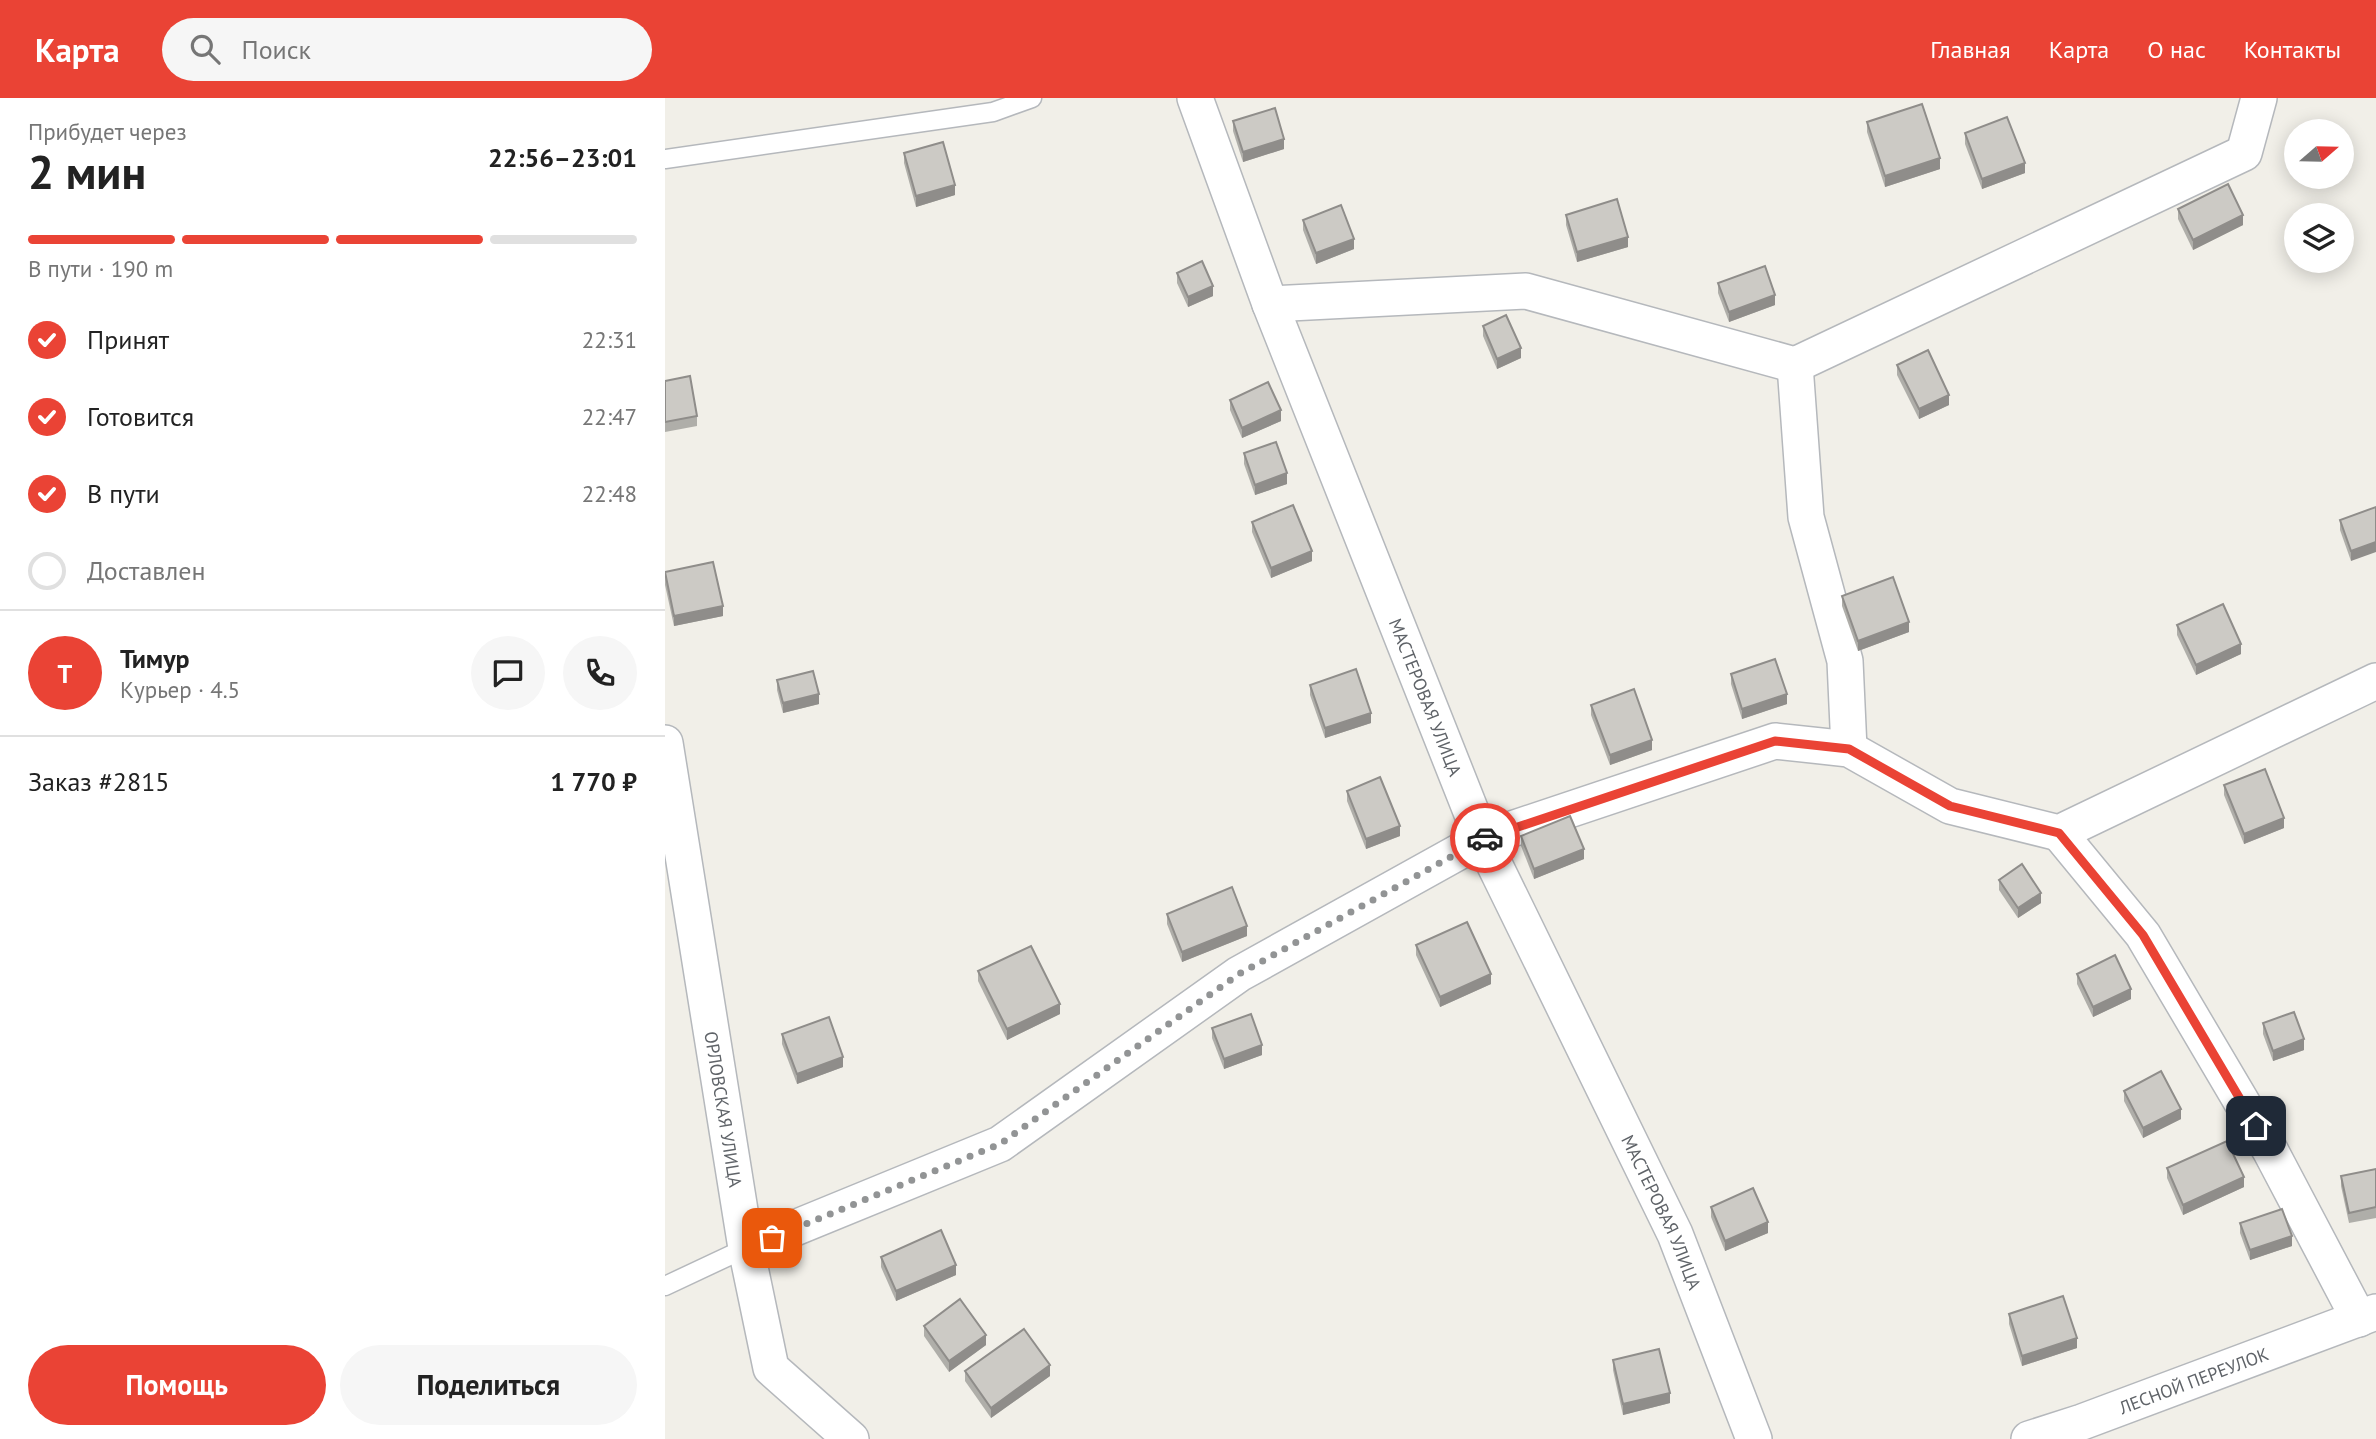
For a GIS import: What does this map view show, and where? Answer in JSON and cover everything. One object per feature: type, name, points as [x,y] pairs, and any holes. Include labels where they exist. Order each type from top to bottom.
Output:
[{"type":"street","name":"МАСТЕРОВАЯ УЛИЦА","points":[[1195,98],[1270,304],[1482,839],[1675,1234],[1754,1439]]},
{"type":"street","points":[[1270,304],[1527,291],[1795,365],[2244,153],[2259,98]]},
{"type":"street","points":[[1795,365],[1806,517],[1845,661],[1849,749]]},
{"type":"street","points":[[746,1248],[1000,1144],[1239,974],[1482,839],[1775,741],[1849,749],[1950,806],[2059,833],[2376,681]]},
{"type":"street","name":"ОРЛОВСКАЯ УЛИЦА","points":[[665,743],[746,1248],[771,1368],[851,1439]]},
{"type":"street","name":"ЛЕСНОЙ ПЕРЕУЛОК","points":[[2029,1439],[2370,1321],[2143,935],[2059,833]]},
{"type":"lane","points":[[665,159],[993,111],[1032,98]]},
{"type":"lane","points":[[665,1286],[746,1248]]},
{"type":"building","points":[[1922,104],[1940,158],[1885,176],[1867,122]]},
{"type":"building","points":[[1275,108],[1284,139],[1243,152],[1233,121]]},
{"type":"building","points":[[2007,117],[2025,163],[1982,179],[1965,133]]},
{"type":"building","points":[[943,142],[955,185],[916,196],[904,153]]},
{"type":"building","points":[[2228,184],[2243,215],[2193,240],[2178,209]]},
{"type":"building","points":[[1617,199],[1628,237],[1577,252],[1566,215]]},
{"type":"building","points":[[1341,205],[1354,239],[1316,253],[1303,220]]},
{"type":"building","points":[[1202,261],[1213,286],[1188,297],[1177,273]]},
{"type":"building","points":[[1765,266],[1775,295],[1729,312],[1718,283]]},
{"type":"building","points":[[1506,315],[1521,348],[1497,359],[1483,326]]},
{"type":"building","points":[[1928,350],[1949,395],[1919,409],[1897,365]]},
{"type":"building","points":[[690,376],[697,416],[665,422],[665,381]]},
{"type":"building","points":[[1268,382],[1281,410],[1242,428],[1230,400]]},
{"type":"building","points":[[1276,442],[1287,473],[1255,485],[1244,453]]},
{"type":"building","points":[[1293,505],[1312,551],[1271,568],[1252,522]]},
{"type":"building","points":[[2376,507],[2376,542],[2351,551],[2340,520]]},
{"type":"building","points":[[713,562],[723,606],[674,616],[665,572]]},
{"type":"building","points":[[1893,577],[1909,622],[1858,641],[1842,596]]},
{"type":"building","points":[[2223,604],[2241,644],[2196,665],[2177,625]]},
{"type":"building","points":[[1775,659],[1787,694],[1742,709],[1731,674]]},
{"type":"building","points":[[1356,669],[1371,713],[1325,728],[1310,685]]},
{"type":"building","points":[[813,671],[819,694],[783,703],[777,680]]},
{"type":"building","points":[[1634,689],[1652,740],[1610,755],[1591,705]]},
{"type":"building","points":[[2265,769],[2284,818],[2244,834],[2224,785]]},
{"type":"building","points":[[1380,777],[1400,826],[1366,839],[1347,791]]},
{"type":"building","points":[[1570,816],[1584,849],[1534,869],[1521,836]]},
{"type":"building","points":[[2022,864],[2041,893],[2018,908],[1999,880]]},
{"type":"building","points":[[1232,887],[1247,926],[1182,952],[1167,914]]},
{"type":"building","points":[[1467,922],[1491,974],[1440,997],[1416,945]]},
{"type":"building","points":[[1031,946],[1060,1004],[1007,1029],[978,971]]},
{"type":"building","points":[[2115,955],[2131,989],[2093,1007],[2077,974]]},
{"type":"building","points":[[2294,1012],[2304,1039],[2273,1051],[2263,1023]]},
{"type":"building","points":[[1251,1014],[1262,1045],[1224,1059],[1212,1028]]},
{"type":"building","points":[[829,1017],[843,1057],[797,1074],[782,1034]]},
{"type":"building","points":[[2161,1071],[2181,1109],[2143,1128],[2124,1091]]},
{"type":"building","points":[[2227,1141],[2244,1177],[2183,1205],[2167,1168]]},
{"type":"building","points":[[2376,1169],[2376,1207],[2349,1213],[2341,1176]]},
{"type":"building","points":[[1753,1188],[1768,1222],[1725,1241],[1711,1207]]},
{"type":"building","points":[[2282,1209],[2292,1236],[2250,1250],[2240,1223]]},
{"type":"building","points":[[941,1230],[956,1265],[896,1291],[881,1257]]},
{"type":"building","points":[[2063,1296],[2077,1338],[2022,1356],[2009,1314]]},
{"type":"building","points":[[960,1299],[986,1335],[949,1361],[924,1326]]},
{"type":"building","points":[[1024,1329],[1050,1365],[991,1408],[965,1371]]},
{"type":"building","points":[[1659,1349],[1670,1393],[1623,1404],[1613,1360]]},
{"type":"way so far","points":[[772,1238],[1000,1144],[1239,974],[1485,838]]},
{"type":"route","points":[[1485,838],[1775,741],[1849,749],[1950,806],[2059,833],[2143,935],[2256,1126]]}]
